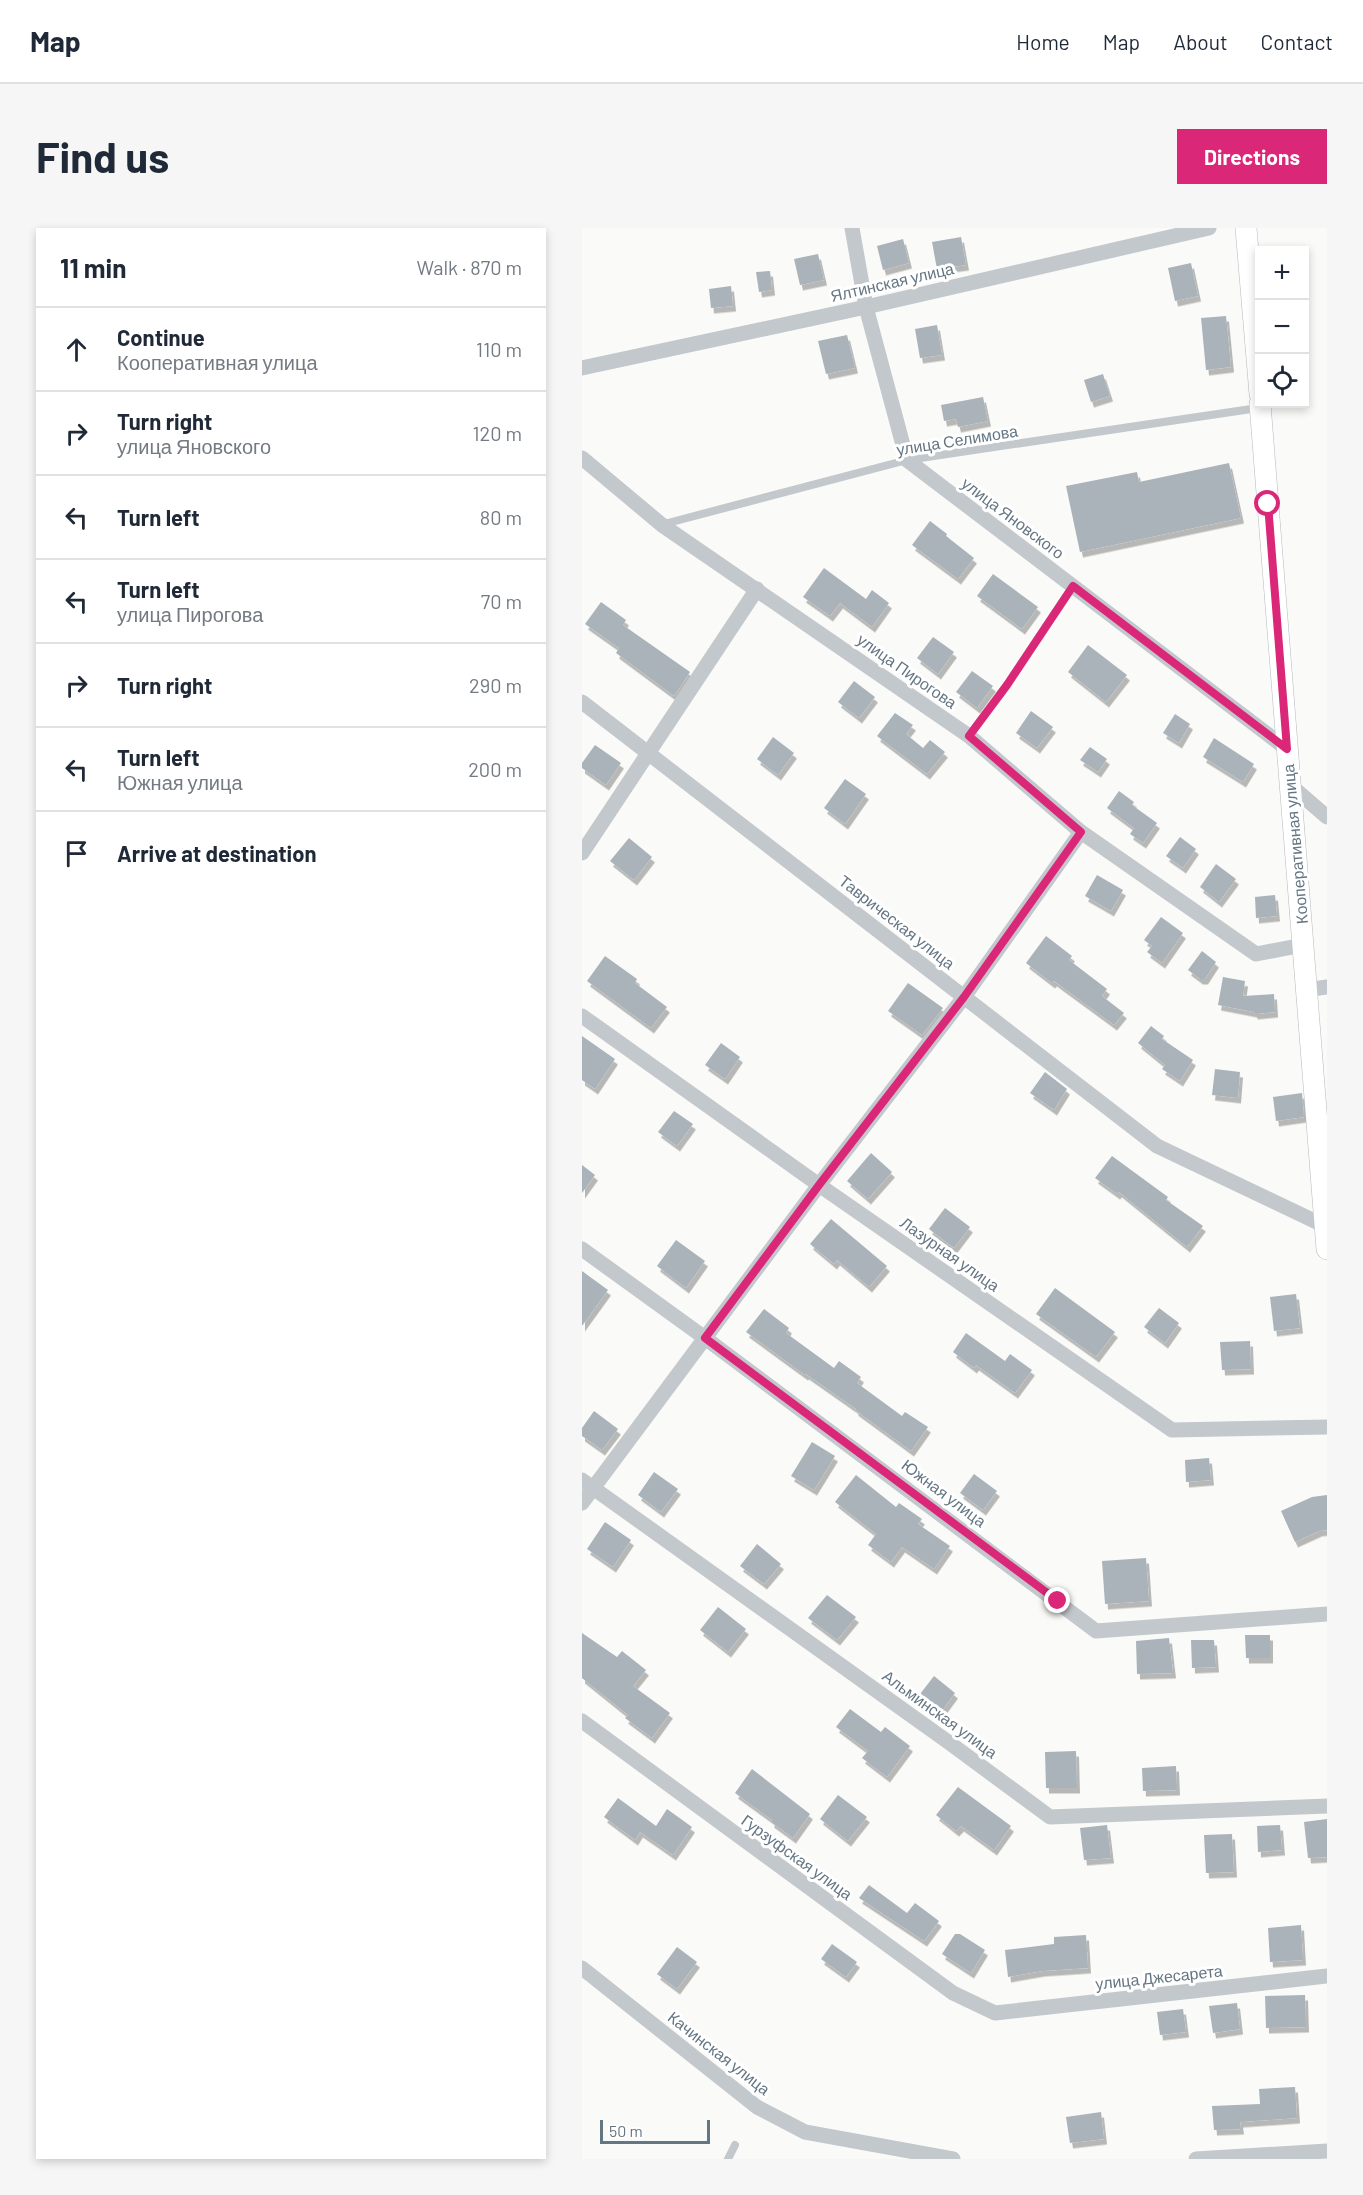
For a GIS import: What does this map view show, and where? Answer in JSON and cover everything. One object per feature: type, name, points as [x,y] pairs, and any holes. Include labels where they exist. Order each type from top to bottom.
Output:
[{"type":"street","points":[[852,228],[866,307],[907,460]]},
{"type":"street","name":"Ялтинская улица","points":[[582,368],[866,307],[1209,228]]},
{"type":"street","name":"Кооперативная улица","points":[[1246,228],[1256,354]]},
{"type":"street","name":"Кооперативная улица","points":[[1260,408],[1303,945],[1317,989],[1327,1249]]},
{"type":"street","name":"улица Пирогова","points":[[582,458],[662,525],[969,736],[1081,832],[1256,954],[1303,945]]},
{"type":"street","name":"улица Яновского","points":[[907,460],[1287,749]]},
{"type":"street","points":[[582,853],[758,589]]},
{"type":"street","name":"Таврическая улица","points":[[582,702],[1157,1146],[1325,1226]]},
{"type":"street","points":[[1290,785],[1327,817]]},
{"type":"street","points":[[582,1503],[588,1484],[705,1338],[964,997],[1081,832]]},
{"type":"street","name":"Лазурная улица","points":[[582,1016],[819,1185],[1172,1430],[1327,1427]]},
{"type":"street","name":"Южная улица","points":[[582,1249],[1096,1630],[1327,1614]]},
{"type":"street","name":"Альминская улица","points":[[588,1484],[1050,1817],[1327,1806]]},
{"type":"street","name":"Гурзуфская улица","points":[[582,1721],[953,1994],[995,2013]]},
{"type":"street","name":"Качинская улица","points":[[582,1968],[757,2107],[805,2132],[953,2159]]},
{"type":"street","name":"улица Джесарета","points":[[995,2013],[1327,1976]]},
{"type":"street","points":[[1196,2159],[1327,2151]]},
{"type":"lane","name":"улица Селимова","points":[[662,525],[907,460],[1255,403]]},
{"type":"lane","points":[[969,736],[1007,685],[1073,586]]},
{"type":"lane","points":[[728,2159],[735,2145]]},
{"type":"building","points":[[961,237],[966,265],[937,269],[932,242]]},
{"type":"building","points":[[903,239],[909,263],[883,270],[877,246]]},
{"type":"building","points":[[818,254],[824,280],[800,285],[794,259]]},
{"type":"building","points":[[1191,263],[1198,296],[1175,301],[1168,268]]},
{"type":"building","points":[[770,271],[772,290],[759,292],[756,272]]},
{"type":"building","points":[[731,286],[733,306],[711,308],[709,289]]},
{"type":"building","points":[[1226,316],[1231,367],[1206,370],[1201,318]]},
{"type":"building","points":[[937,325],[942,355],[920,358],[915,329]]},
{"type":"building","points":[[847,335],[855,368],[826,374],[818,341]]},
{"type":"building","points":[[1103,374],[1110,396],[1091,402],[1084,380]]},
{"type":"building","points":[[983,397],[988,421],[958,427],[956,419],[944,421],[941,405]]},
{"type":"building","points":[[1229,463],[1241,518],[1080,552],[1066,486],[1137,472],[1139,482]]},
{"type":"building","points":[[930,521],[974,558],[958,579],[912,545]]},
{"type":"building","points":[[824,568],[866,599],[872,590],[889,603],[872,627],[840,603],[830,616],[803,597]]},
{"type":"building","points":[[993,574],[1038,607],[1022,629],[977,596]]},
{"type":"building","points":[[601,602],[626,620],[623,625],[690,672],[674,696],[616,653],[619,648],[585,624]]},
{"type":"building","points":[[933,637],[954,652],[938,674],[917,658]]},
{"type":"building","points":[[1088,645],[1127,675],[1106,702],[1068,672]]},
{"type":"building","points":[[972,671],[993,686],[977,708],[956,692]]},
{"type":"building","points":[[854,681],[875,697],[859,718],[838,702]]},
{"type":"building","points":[[1031,711],[1053,727],[1037,748],[1016,733]]},
{"type":"building","points":[[895,713],[913,725],[906,734],[923,748],[930,740],[945,752],[927,774],[877,736]]},
{"type":"building","points":[[1175,714],[1190,724],[1179,743],[1163,733]]},
{"type":"building","points":[[773,737],[794,753],[778,775],[757,759]]},
{"type":"building","points":[[1214,738],[1254,764],[1243,782],[1203,757]]},
{"type":"building","points":[[595,745],[621,763],[606,785],[582,768],[582,763]]},
{"type":"building","points":[[1090,747],[1107,759],[1098,772],[1080,760]]},
{"type":"building","points":[[845,779],[866,794],[845,824],[824,808]]},
{"type":"building","points":[[1119,791],[1134,802],[1132,805],[1157,823],[1143,843],[1130,834],[1134,828],[1107,808]]},
{"type":"building","points":[[1180,837],[1196,849],[1183,868],[1166,856]]},
{"type":"building","points":[[629,838],[652,857],[634,880],[610,861]]},
{"type":"building","points":[[1216,864],[1236,879],[1219,902],[1200,887]]},
{"type":"building","points":[[1097,875],[1123,890],[1111,911],[1085,896]]},
{"type":"building","points":[[1275,895],[1277,916],[1256,918],[1255,897]]},
{"type":"building","points":[[1161,917],[1183,933],[1162,963],[1147,952],[1152,946],[1144,940]]},
{"type":"building","points":[[1046,936],[1072,956],[1069,960],[1107,989],[1102,996],[1124,1013],[1114,1025],[1026,963]]},
{"type":"building","points":[[1202,951],[1216,962],[1205,979],[1200,979],[1188,970]]},
{"type":"building","points":[[605,956],[637,979],[635,983],[667,1007],[651,1028],[587,981]]},
{"type":"building","points":[[1223,977],[1245,981],[1243,996],[1274,994],[1275,1012],[1255,1014],[1218,1005]]},
{"type":"building","points":[[908,983],[943,1008],[922,1035],[888,1011]]},
{"type":"building","points":[[1151,1026],[1164,1036],[1162,1039],[1193,1060],[1180,1081],[1162,1069],[1165,1065],[1138,1043]]},
{"type":"building","points":[[582,1036],[615,1059],[595,1089],[582,1080]]},
{"type":"building","points":[[721,1043],[740,1057],[725,1079],[705,1065]]},
{"type":"building","points":[[1215,1069],[1240,1072],[1238,1098],[1212,1095]]},
{"type":"building","points":[[1045,1072],[1067,1089],[1054,1110],[1030,1093]]},
{"type":"building","points":[[1302,1093],[1304,1117],[1276,1121],[1273,1097]]},
{"type":"building","points":[[674,1111],[693,1124],[677,1146],[658,1132]]},
{"type":"building","points":[[871,1153],[892,1172],[868,1199],[847,1181]]},
{"type":"building","points":[[1112,1156],[1168,1197],[1166,1200],[1203,1226],[1187,1247],[1119,1192],[1117,1194],[1095,1178]]},
{"type":"building","points":[[582,1165],[595,1175],[582,1193]]},
{"type":"building","points":[[945,1208],[970,1227],[954,1248],[929,1229]]},
{"type":"building","points":[[831,1219],[887,1266],[869,1287],[837,1260],[834,1264],[810,1244]]},
{"type":"building","points":[[676,1240],[705,1261],[686,1288],[657,1266]]},
{"type":"building","points":[[582,1271],[608,1290],[582,1326]]},
{"type":"building","points":[[1055,1288],[1115,1332],[1096,1357],[1036,1314]]},
{"type":"building","points":[[1296,1294],[1300,1328],[1274,1331],[1270,1297]]},
{"type":"building","points":[[1159,1308],[1179,1323],[1165,1343],[1144,1327]]},
{"type":"building","points":[[764,1309],[789,1328],[786,1333],[834,1368],[839,1361],[861,1377],[857,1383],[902,1416],[905,1412],[928,1427],[911,1451],[856,1409],[746,1332]]},
{"type":"building","points":[[966,1333],[1005,1361],[1010,1354],[1032,1370],[1015,1393],[976,1365],[974,1368],[953,1352]]},
{"type":"building","points":[[1250,1341],[1251,1369],[1222,1370],[1220,1342]]},
{"type":"building","points":[[594,1411],[618,1429],[602,1450],[582,1436],[582,1428]]},
{"type":"building","points":[[812,1442],[835,1456],[814,1490],[791,1476]]},
{"type":"building","points":[[1209,1458],[1211,1480],[1186,1482],[1185,1460]]},
{"type":"building","points":[[654,1472],[678,1489],[661,1512],[638,1495]]},
{"type":"building","points":[[974,1474],[997,1491],[983,1510],[960,1493]]},
{"type":"building","points":[[856,1475],[896,1507],[899,1503],[922,1519],[918,1524],[950,1546],[934,1569],[902,1547],[891,1562],[868,1545],[876,1534],[835,1502]]},
{"type":"building","points":[[1327,1495],[1327,1530],[1319,1531],[1295,1542],[1281,1511],[1312,1497]]},
{"type":"building","points":[[605,1522],[631,1540],[613,1567],[587,1549]]},
{"type":"building","points":[[757,1544],[781,1564],[764,1584],[740,1566]]},
{"type":"building","points":[[1146,1558],[1149,1601],[1105,1604],[1102,1561]]},
{"type":"building","points":[[827,1595],[856,1617],[837,1640],[808,1618]]},
{"type":"building","points":[[718,1607],[746,1629],[728,1652],[700,1630]]},
{"type":"building","points":[[582,1633],[617,1657],[622,1651],[646,1670],[633,1686],[670,1713],[652,1738],[625,1718],[628,1715],[582,1678]]},
{"type":"building","points":[[1245,1635],[1270,1635],[1270,1658],[1246,1658]]},
{"type":"building","points":[[1169,1638],[1173,1673],[1137,1674],[1136,1641]]},
{"type":"building","points":[[1191,1640],[1214,1640],[1216,1667],[1192,1668]]},
{"type":"building","points":[[934,1676],[955,1693],[939,1715],[917,1698]]},
{"type":"building","points":[[850,1709],[881,1732],[885,1727],[910,1746],[887,1777],[862,1758],[868,1751],[836,1727]]},
{"type":"building","points":[[1076,1751],[1077,1788],[1046,1788],[1045,1752]]},
{"type":"building","points":[[1176,1766],[1177,1790],[1143,1791],[1142,1768]]},
{"type":"building","points":[[752,1769],[810,1814],[793,1838],[735,1793]]},
{"type":"building","points":[[958,1787],[1011,1826],[994,1850],[961,1826],[956,1831],[936,1815]]},
{"type":"building","points":[[838,1795],[867,1817],[848,1841],[820,1819]]},
{"type":"building","points":[[618,1798],[656,1826],[667,1809],[692,1827],[673,1855],[640,1832],[635,1840],[604,1817]]},
{"type":"building","points":[[1327,1819],[1327,1857],[1308,1858],[1304,1822]]},
{"type":"building","points":[[1107,1825],[1111,1858],[1084,1860],[1080,1828]]},
{"type":"building","points":[[1280,1825],[1282,1850],[1258,1852],[1257,1826]]},
{"type":"building","points":[[1232,1834],[1234,1872],[1206,1873],[1204,1835]]},
{"type":"building","points":[[869,1885],[907,1913],[915,1903],[939,1921],[924,1941],[859,1898]]},
{"type":"building","points":[[1301,1925],[1303,1960],[1270,1962],[1268,1928]]},
{"type":"building","points":[[955,1934],[960,1934],[985,1950],[971,1973],[942,1954]]},
{"type":"building","points":[[1086,1935],[1088,1968],[1042,1971],[1008,1977],[1005,1950],[1054,1944],[1054,1937]]},
{"type":"building","points":[[832,1944],[857,1962],[846,1977],[821,1959]]},
{"type":"building","points":[[677,1947],[697,1962],[677,1989],[657,1974]]},
{"type":"building","points":[[1305,1995],[1306,2027],[1266,2028],[1265,1996]]},
{"type":"building","points":[[1237,2003],[1240,2029],[1213,2033],[1209,2006]]},
{"type":"building","points":[[1183,2009],[1186,2032],[1160,2035],[1157,2012]]},
{"type":"building","points":[[1295,2087],[1297,2118],[1240,2122],[1241,2129],[1214,2130],[1212,2106],[1260,2104],[1259,2089]]},
{"type":"building","points":[[1101,2112],[1104,2139],[1070,2143],[1066,2117]]},
{"type":"route","points":[[1058,1601],[705,1338],[964,997],[1081,832],[969,736],[1007,685],[1073,586],[1287,749],[1268,504]]}]
